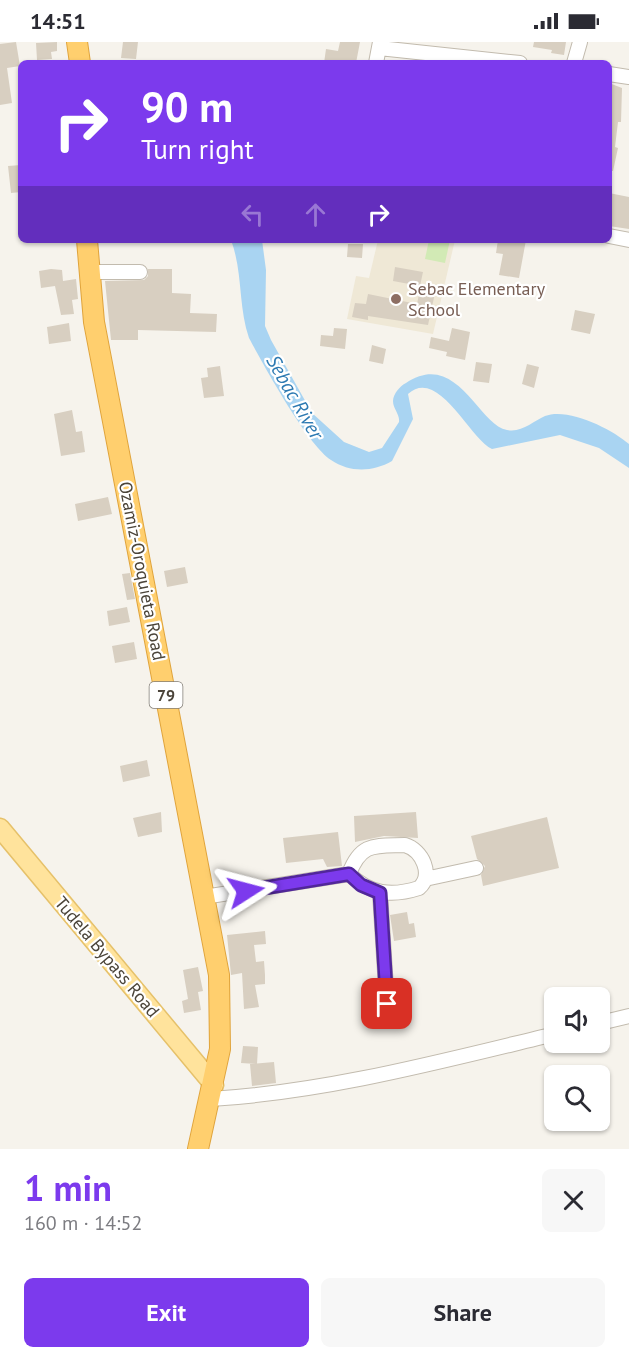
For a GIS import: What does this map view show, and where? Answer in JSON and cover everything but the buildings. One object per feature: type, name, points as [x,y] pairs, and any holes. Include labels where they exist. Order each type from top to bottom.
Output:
[{"type":"highway","points":[[77,42],[80,60]]},
{"type":"highway","name":"Ozamiz-Oroquieta Road","points":[[87,243],[94,321],[219,975],[220,1049],[198,1149]]},
{"type":"main road","name":"Tudela Bypass Road","points":[[0,828],[212,1092]]},
{"type":"street","points":[[575,60],[580,42]]},
{"type":"street","points":[[377,60],[380,45],[497,60]]},
{"type":"street","points":[[612,74],[629,77]]},
{"type":"street","points":[[612,237],[629,240]]},
{"type":"street","points":[[89,272],[140,272]]},
{"type":"street","points":[[405,845],[418,850],[422,855],[425,879],[419,888],[380,893],[361,885],[349,874],[356,857],[364,849],[405,845]]},
{"type":"street","points":[[425,879],[476,868]]},
{"type":"street","points":[[204,897],[349,874]]},
{"type":"street","points":[[380,893],[387,1004]]},
{"type":"street","points":[[610,1021],[629,1017]]},
{"type":"street","points":[[212,1092],[274,1092],[415,1067],[544,1037]]},
{"type":"shaded area","name":"Sebac Elementary School","points":[[377,243],[454,243],[433,334],[347,319],[356,276],[369,278]]},
{"type":"green space","points":[[428,243],[449,243],[445,263],[425,259]]},
{"type":"water","name":"Sebac River","points":[[232,243],[262,243],[266,270],[265,326],[312,413],[344,442],[369,452],[382,448],[399,422],[393,401],[397,390],[424,375],[439,375],[453,382],[496,425],[507,430],[518,430],[545,416],[555,414],[577,417],[601,426],[629,444],[629,468],[599,448],[560,435],[492,449],[483,443],[442,396],[431,389],[419,388],[408,394],[413,419],[392,461],[385,465],[362,470],[338,464],[321,451],[298,422],[249,338],[243,314]]},
{"type":"place","name":"Sebac Elementary School","points":[[396,299]]},
{"type":"route","points":[[246,891],[349,874],[361,885],[380,893],[387,1004]]}]
